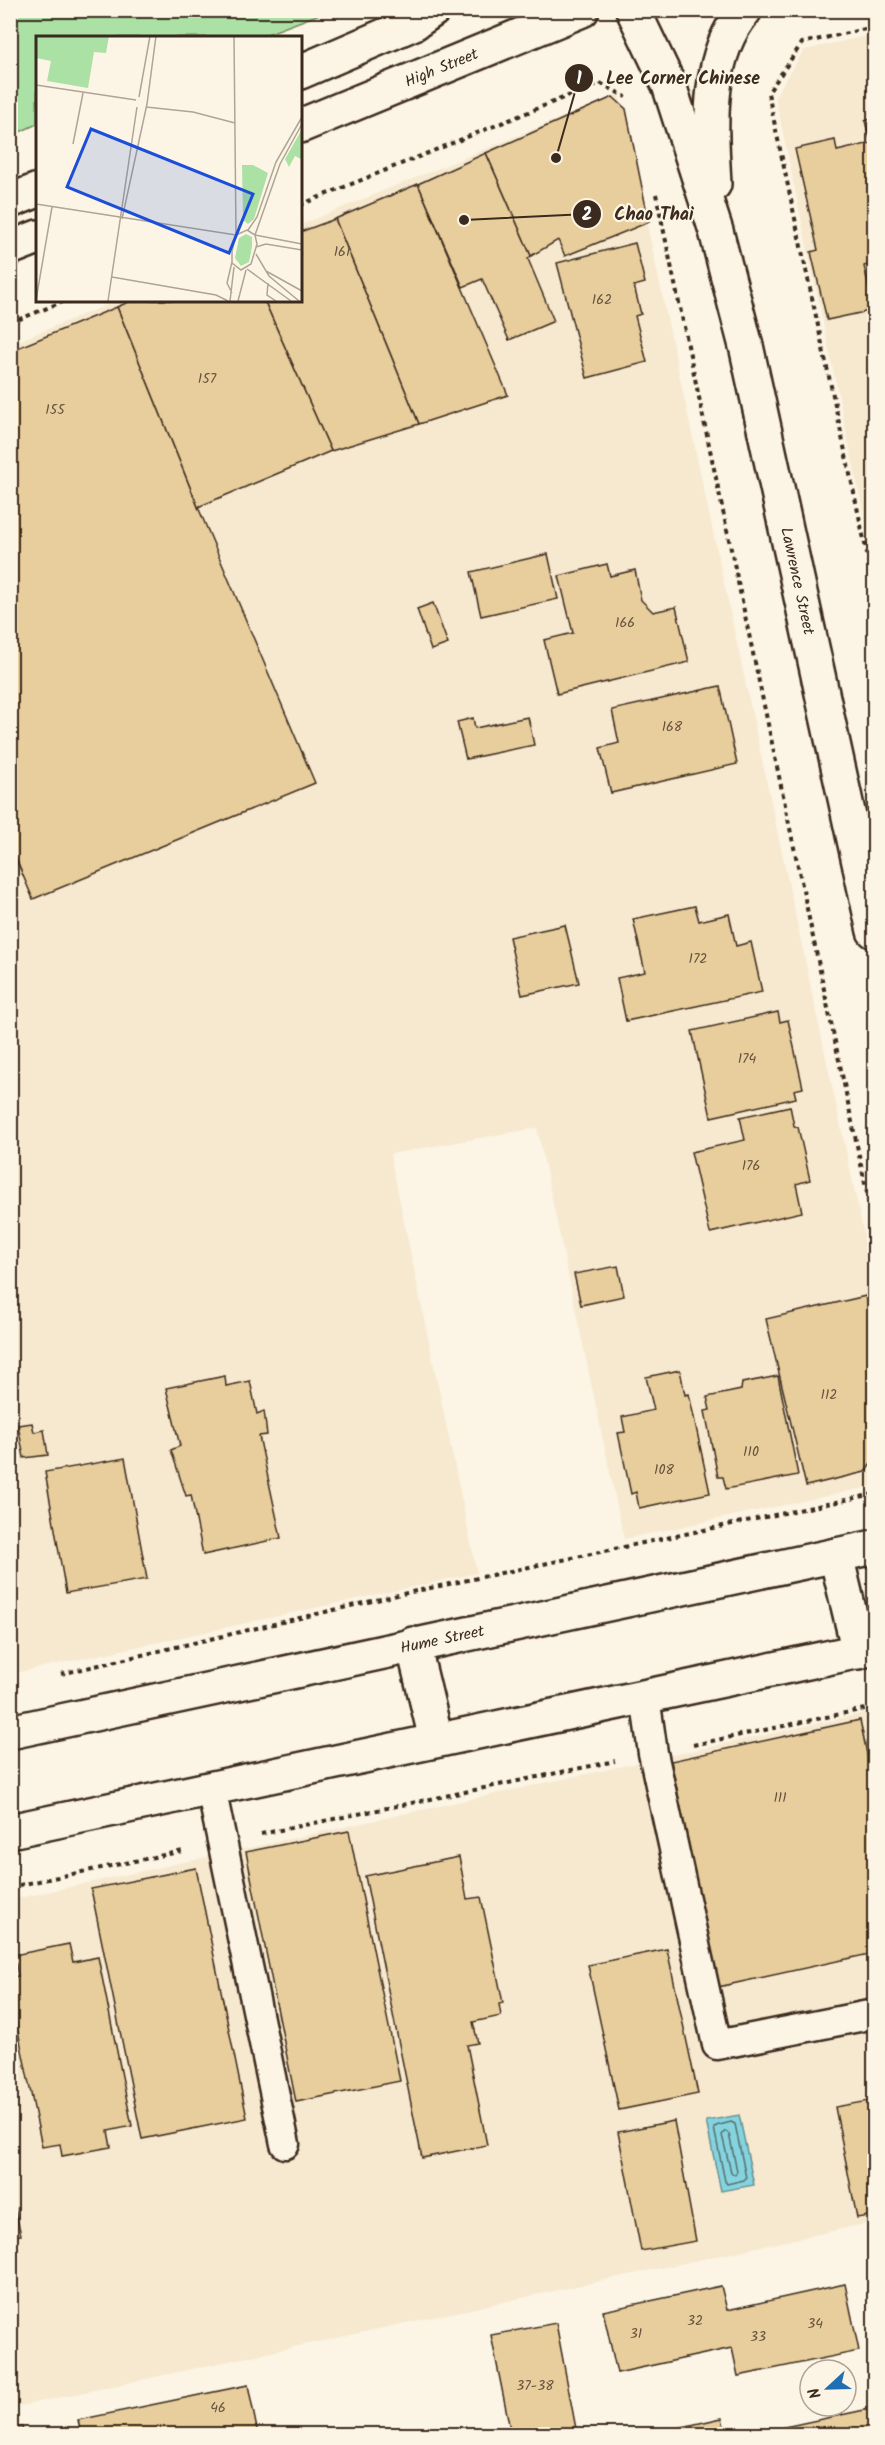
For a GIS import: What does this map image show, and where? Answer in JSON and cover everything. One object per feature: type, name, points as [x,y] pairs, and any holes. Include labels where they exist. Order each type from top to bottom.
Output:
[{"type":"street","points":[[302,71],[414,23],[433,10]]},
{"type":"street","name":"High Street","points":[[302,125],[582,10]]},
{"type":"street","name":"Lawrence Street","points":[[633,10],[673,94],[716,231],[747,350],[874,932]]},
{"type":"street","name":"Lawrence Street","points":[[716,231],[712,145],[714,92],[723,50],[736,21],[745,10]]},
{"type":"street","points":[[10,201],[36,191]]},
{"type":"street","points":[[10,248],[36,238]]},
{"type":"street","name":"Hume Street","points":[[10,1732],[874,1547]]},
{"type":"street","points":[[10,1831],[436,1739],[867,1650],[836,1555]]},
{"type":"street","points":[[413,1644],[436,1739]]},
{"type":"lane","points":[[645,1697],[653,1753],[717,2045],[874,2014]]},
{"type":"lane","points":[[210,1788],[285,2144]]},
{"type":"path","points":[[874,27],[802,43],[768,93],[874,586]]},
{"type":"path","points":[[302,204],[600,83],[628,98]]},
{"type":"path","points":[[655,191],[874,1226]]},
{"type":"path","points":[[10,323],[62,302]]},
{"type":"path","points":[[57,1675],[402,1594],[874,1494]]},
{"type":"path","points":[[10,1887],[874,1707]]},
{"type":"shaded area","points":[[874,34],[874,563],[775,96],[804,50]]},
{"type":"shaded area","points":[[619,94],[874,1281],[874,1486],[624,1539],[537,1128],[390,1154],[477,1573],[11,1674],[11,344],[113,302],[302,302],[302,224]]},
{"type":"shaded area","points":[[874,1711],[874,2222],[11,2408],[10,1900]]},
{"type":"green space","points":[[11,10],[328,10],[262,36],[36,36],[36,124],[11,136]]},
{"type":"water","points":[[739,2115],[754,2185],[721,2191],[706,2121]]},
{"type":"building","points":[[613,97],[626,109],[649,222],[565,256],[558,240],[531,256],[486,153]]},
{"type":"building","points":[[874,118],[874,263],[864,266],[874,310],[827,320],[811,252],[818,250],[795,149],[835,140],[837,151],[871,143],[865,121]]},
{"type":"building","points":[[486,153],[531,256],[528,259],[554,321],[509,340],[482,279],[463,287],[418,184]]},
{"type":"building","points":[[418,184],[508,395],[419,424],[335,219]]},
{"type":"building","points":[[335,219],[419,424],[331,451],[265,302],[302,302],[302,231]]},
{"type":"building","points":[[635,243],[645,283],[634,286],[641,314],[635,316],[647,362],[587,378],[557,263]]},
{"type":"building","points":[[128,302],[265,302],[331,451],[198,507],[117,307]]},
{"type":"building","points":[[117,307],[198,507],[315,783],[33,899],[10,845],[10,351]]},
{"type":"building","points":[[548,554],[558,599],[481,616],[471,572]]},
{"type":"building","points":[[607,564],[610,576],[635,570],[641,600],[653,612],[676,607],[689,662],[557,694],[544,640],[573,633],[559,576]]},
{"type":"building","points":[[433,603],[448,644],[431,650],[417,609]]},
{"type":"building","points":[[720,686],[737,764],[611,793],[600,748],[619,743],[612,710]]},
{"type":"building","points":[[528,717],[534,745],[466,759],[457,722],[473,718],[475,728]]},
{"type":"building","points":[[10,881],[17,897],[10,899]]},
{"type":"building","points":[[695,906],[699,921],[729,914],[736,946],[751,942],[762,992],[626,1021],[617,978],[645,972],[633,919]]},
{"type":"building","points":[[565,925],[579,983],[522,995],[509,937]]},
{"type":"building","points":[[778,1012],[780,1022],[788,1020],[803,1088],[794,1090],[796,1098],[711,1117],[692,1031]]},
{"type":"building","points":[[790,1106],[794,1126],[798,1127],[810,1180],[796,1184],[802,1212],[710,1233],[691,1152],[745,1140],[740,1117]]},
{"type":"building","points":[[618,1266],[624,1296],[581,1305],[574,1274]]},
{"type":"building","points":[[866,1296],[874,1330],[874,1460],[865,1472],[806,1486],[766,1319]]},
{"type":"building","points":[[680,1370],[685,1395],[689,1394],[710,1493],[639,1508],[636,1492],[631,1494],[618,1433],[625,1432],[622,1417],[654,1410],[646,1377]]},
{"type":"building","points":[[225,1376],[226,1386],[250,1381],[257,1414],[264,1411],[267,1435],[259,1436],[281,1538],[203,1555],[191,1495],[186,1496],[171,1450],[180,1446],[166,1388]]},
{"type":"building","points":[[778,1376],[798,1475],[726,1489],[723,1477],[718,1477],[705,1411],[710,1410],[707,1397],[741,1390],[742,1383]]},
{"type":"building","points":[[32,1423],[34,1432],[44,1430],[48,1455],[24,1458],[18,1425]]},
{"type":"building","points":[[125,1458],[147,1579],[66,1593],[45,1472]]},
{"type":"building","points":[[860,1720],[874,1788],[874,1859],[872,1860],[874,1953],[718,1987],[671,1761]]},
{"type":"building","points":[[874,1753],[874,1788],[868,1755]]},
{"type":"building","points":[[349,1831],[400,2081],[296,2102],[246,1852]]},
{"type":"building","points":[[459,1857],[467,1899],[481,1897],[503,2003],[499,2004],[501,2016],[473,2022],[478,2043],[467,2045],[487,2145],[422,2158],[365,1876]]},
{"type":"building","points":[[196,1868],[247,2118],[142,2139],[91,1889]]},
{"type":"building","points":[[69,1944],[73,1962],[98,1957],[132,2126],[108,2131],[111,2147],[62,2156],[60,2144],[42,2147],[10,1992],[10,1977],[18,1976],[14,1955]]},
{"type":"building","points":[[667,1949],[698,2094],[619,2110],[588,1965]]},
{"type":"building","points":[[868,2101],[874,2130],[874,2215],[857,2218],[835,2107]]},
{"type":"building","points":[[674,2121],[696,2241],[641,2251],[618,2132]]},
{"type":"building","points":[[10,2188],[21,2235],[10,2237]]},
{"type":"building","points":[[845,2284],[859,2351],[825,2358],[798,2358],[798,2364],[738,2376],[732,2348],[617,2373],[603,2311],[721,2286],[727,2310]]},
{"type":"building","points":[[556,2323],[577,2434],[511,2434],[491,2335]]},
{"type":"building","points":[[248,2385],[258,2434],[81,2434],[78,2420]]},
{"type":"building","points":[[874,2408],[874,2434],[771,2434],[770,2430],[827,2418],[858,2418],[858,2411]]},
{"type":"building","points":[[722,2418],[726,2434],[661,2434],[660,2432]]},
{"type":"building","points":[[22,2427],[24,2434],[10,2434],[10,2429]]},
{"type":"place","name":"Lee Corner Chinese","points":[[556,158]]},
{"type":"place","name":"Chao Thai","points":[[464,220]]}]
